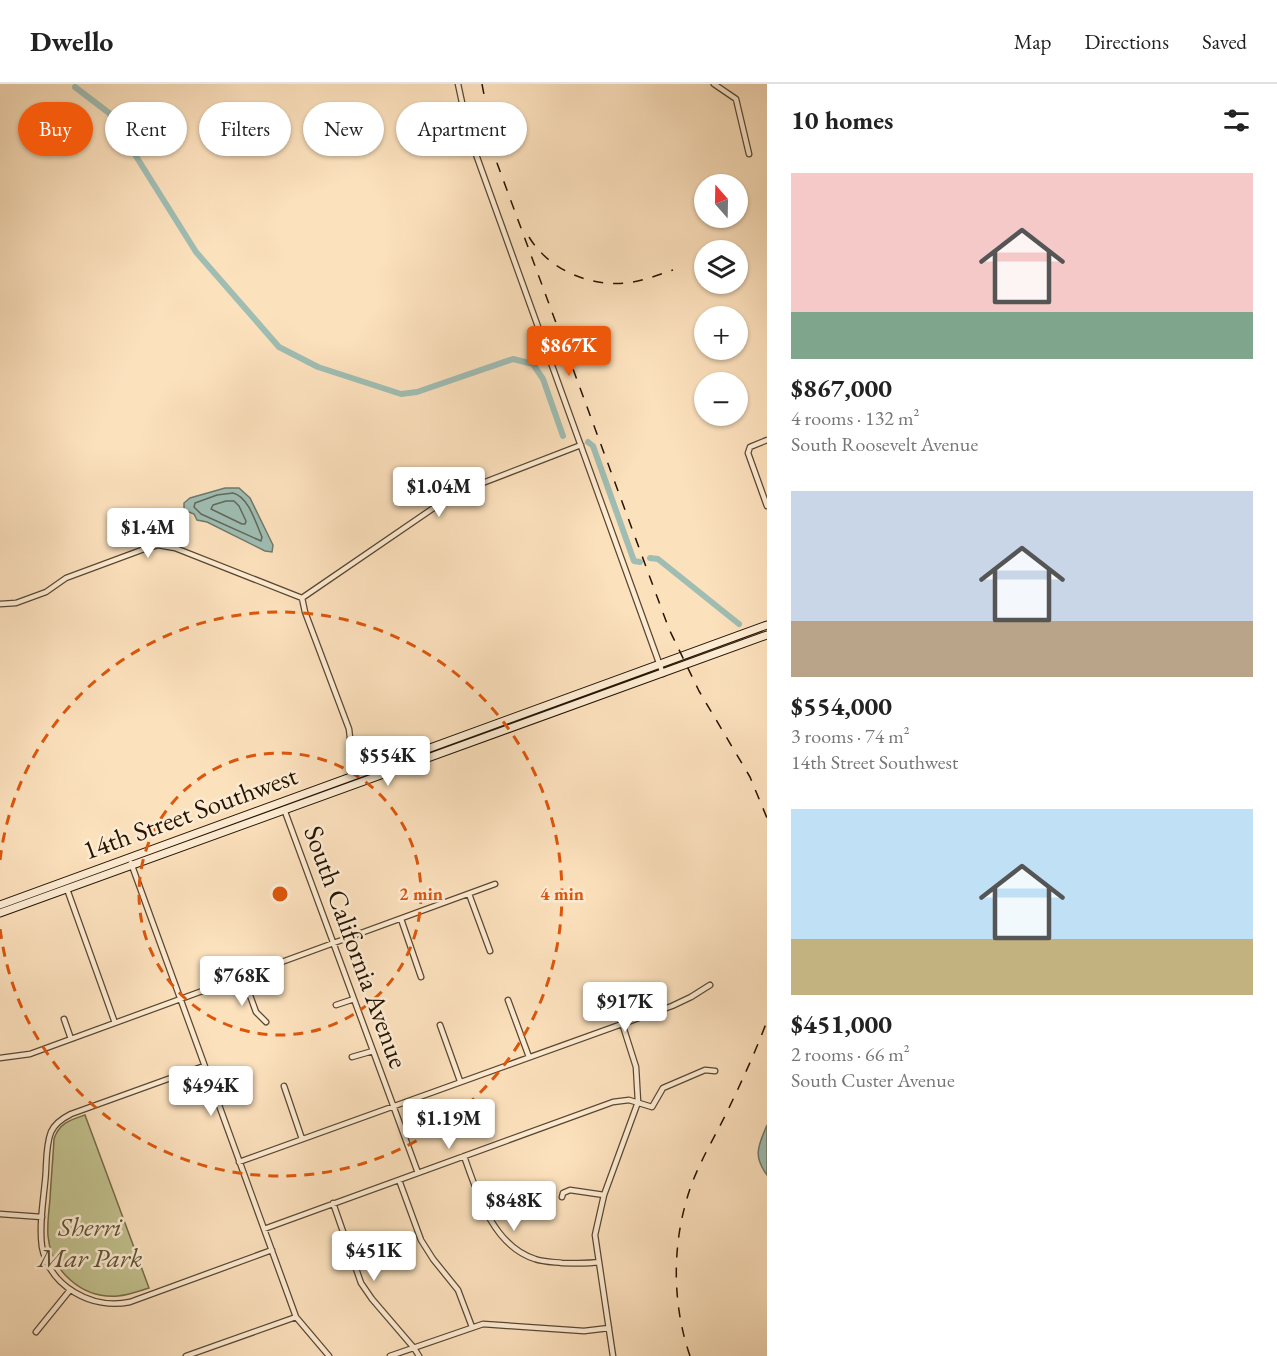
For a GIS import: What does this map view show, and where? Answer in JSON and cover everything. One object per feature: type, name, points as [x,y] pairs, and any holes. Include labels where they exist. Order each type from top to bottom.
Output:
[{"type":"main road","name":"14th Street Southwest","points":[[0,913],[67,889],[282,802],[767,625]]},
{"type":"main road","name":"14th Street Southwest","points":[[0,904],[285,811],[767,635]]},
{"type":"street","points":[[458,84],[469,135],[663,674]]},
{"type":"street","points":[[714,84],[736,99],[749,154]]},
{"type":"street","points":[[767,440],[748,449],[767,506]]},
{"type":"street","points":[[302,598],[453,494],[581,445]]},
{"type":"street","points":[[0,604],[16,603],[46,592],[66,578],[158,544],[175,548],[302,598]]},
{"type":"street","points":[[302,598],[305,612],[349,729],[352,756],[362,783]]},
{"type":"street","name":"South California Avenue","points":[[282,802],[418,1173]]},
{"type":"street","points":[[130,862],[296,1317],[329,1356]]},
{"type":"street","points":[[0,1058],[30,1054],[495,884]]},
{"type":"street","points":[[67,889],[115,1023]]},
{"type":"street","points":[[469,894],[490,951]]},
{"type":"street","points":[[401,919],[421,977]]},
{"type":"street","points":[[243,976],[256,1012],[266,1022]]},
{"type":"street","points":[[239,1162],[672,1006],[710,985]]},
{"type":"street","points":[[336,1005],[354,999]]},
{"type":"street","points":[[508,1000],[529,1057]]},
{"type":"street","points":[[64,1019],[71,1039]]},
{"type":"street","points":[[613,1356],[596,1235],[604,1195],[638,1102],[636,1067],[622,1023]]},
{"type":"street","points":[[440,1025],[460,1081]]},
{"type":"street","points":[[352,1057],[373,1051]]},
{"type":"street","points":[[204,1066],[71,1114],[58,1122],[51,1131],[49,1141],[42,1217],[44,1254],[59,1279],[70,1290],[98,1302],[124,1303],[272,1250]]},
{"type":"street","points":[[264,1229],[614,1102],[627,1100],[652,1107],[663,1088],[705,1070],[715,1071]]},
{"type":"street","points":[[284,1086],[302,1138]]},
{"type":"street","points":[[464,1156],[482,1207],[494,1225],[517,1250],[538,1261],[581,1264],[599,1262]]},
{"type":"street","points":[[399,1180],[421,1240],[458,1290],[472,1327]]},
{"type":"street","points":[[562,1197],[562,1193],[570,1190],[604,1195]]},
{"type":"street","points":[[333,1203],[361,1283],[419,1356]]},
{"type":"street","points":[[0,1215],[42,1217]]},
{"type":"street","points":[[36,1332],[70,1290]]},
{"type":"street","points":[[186,1356],[296,1317]]},
{"type":"street","points":[[390,1356],[472,1327],[493,1324],[584,1331],[609,1328]]},
{"type":"green space","name":"Sherri Mar Park","points":[[85,1115],[149,1288],[130,1294],[105,1296],[81,1288],[62,1271],[50,1249],[48,1227],[54,1139],[62,1126]]},
{"type":"water","points":[[225,488],[239,488],[250,498],[273,545],[272,552],[265,551],[207,522],[197,520],[194,514],[184,510],[184,503],[190,498]]},
{"type":"water","points":[[767,1125],[767,1175],[762,1168],[758,1150]]},
{"type":"waterway","points":[[75,87],[109,113],[196,252],[279,347],[318,367],[401,394],[417,392],[513,359],[533,364],[543,379],[563,436]]},
{"type":"waterway","points":[[588,442],[593,446],[634,561],[640,562]]},
{"type":"waterway","points":[[650,558],[658,559],[739,624]]},
{"type":"railway","points":[[482,84],[497,163],[669,629],[699,691],[750,777],[767,818]]},
{"type":"railway","points":[[529,237],[548,259],[559,267],[585,279],[613,284],[627,283],[673,270]]},
{"type":"railway","points":[[690,1356],[680,1318],[676,1279],[681,1221],[694,1179],[758,1045],[767,1021]]}]
